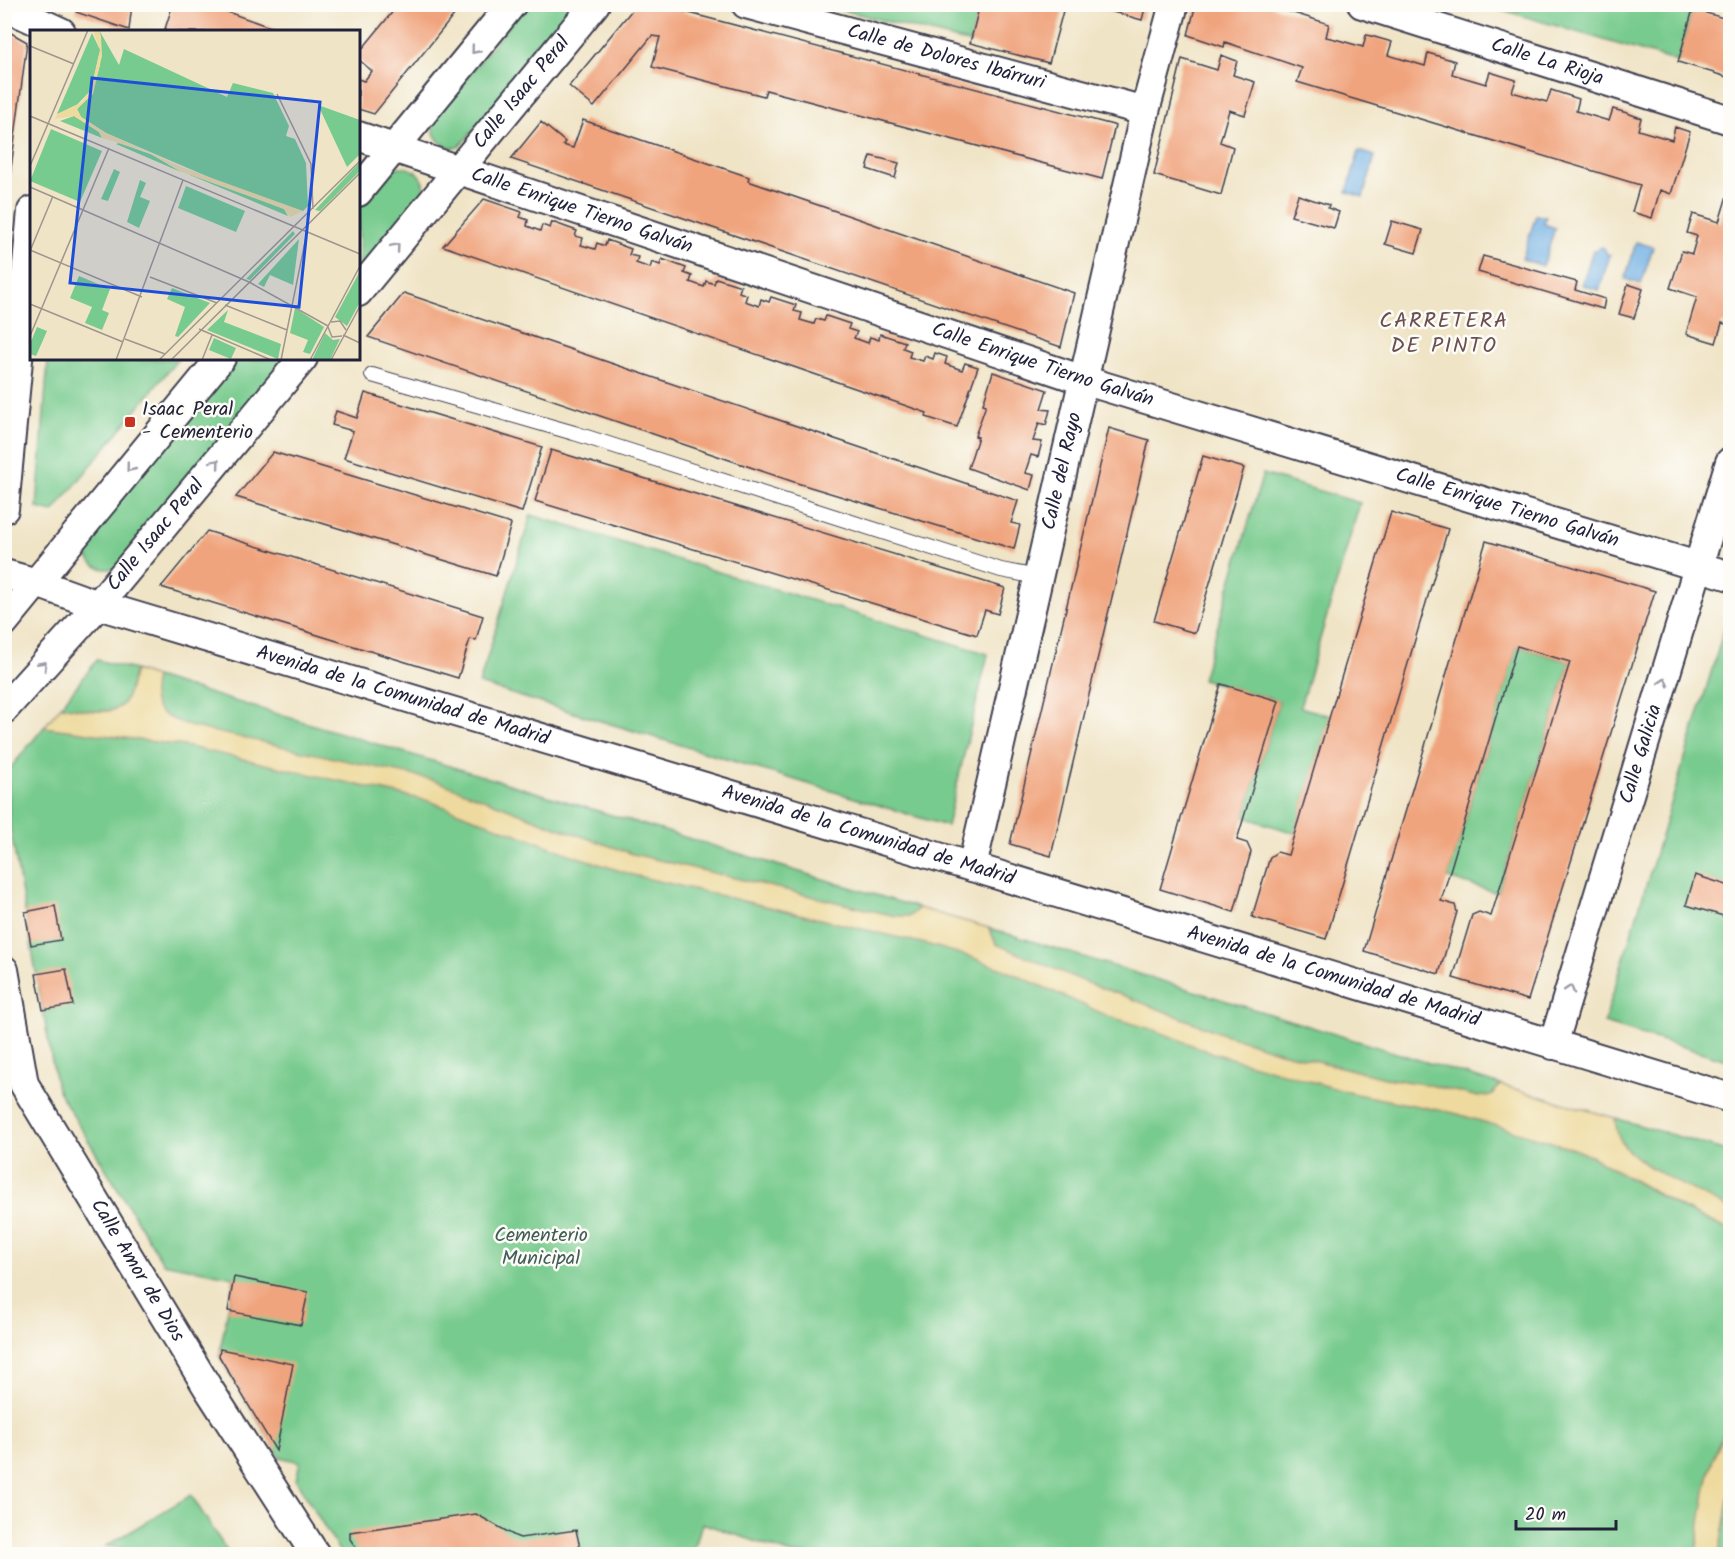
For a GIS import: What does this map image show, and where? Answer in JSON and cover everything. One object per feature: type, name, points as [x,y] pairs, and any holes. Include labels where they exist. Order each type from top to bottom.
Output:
[{"type":"street","points":[[360,190],[512,4]]},
{"type":"street","name":"Calle Isaac Peral","points":[[360,290],[595,4]]},
{"type":"street","name":"Calle de Dolores Ibárruri","points":[[746,4],[1145,111]]},
{"type":"street","name":"Calle del Rayo","points":[[972,867],[1145,111],[1174,4]]},
{"type":"street","name":"Calle La Rioja","points":[[1362,4],[1731,120]]},
{"type":"street","points":[[4,6],[52,24]]},
{"type":"street","name":"Calle Enrique Tierno Galván","points":[[360,137],[1083,380],[1731,576]]},
{"type":"street","points":[[4,509],[30,232]]},
{"type":"street","points":[[4,622],[219,360]]},
{"type":"street","name":"Calle Isaac Peral","points":[[4,709],[98,605],[301,360]]},
{"type":"street","name":"Calle Galicia","points":[[1553,1045],[1731,462]]},
{"type":"street","name":"Avenida de la Comunidad de Madrid","points":[[4,574],[98,605],[1731,1098]]},
{"type":"street","name":"Calle Amor de Dios","points":[[4,970],[24,1084],[208,1388],[315,1554]]},
{"type":"lane","points":[[372,375],[574,433],[1001,570],[1038,577]]},
{"type":"green space","points":[[525,5],[581,5],[459,147],[443,144],[434,133],[432,121]]},
{"type":"green space","points":[[823,5],[980,5],[970,43]]},
{"type":"green space","points":[[1486,5],[1694,5],[1678,62]]},
{"type":"green space","points":[[404,167],[419,174],[423,184],[423,197],[360,278],[360,205],[390,169]]},
{"type":"green space","points":[[48,360],[177,360],[53,512],[37,508]]},
{"type":"green space","points":[[232,360],[291,360],[116,568],[103,569],[94,565],[90,561],[85,544]]},
{"type":"green space","points":[[1263,474],[1360,503],[1300,707],[1330,716],[1295,833],[1244,817],[1279,701],[1202,679]]},
{"type":"green space","points":[[531,515],[988,654],[947,826],[479,684]]},
{"type":"green space","points":[[1728,617],[1730,617],[1730,1061],[1604,1023]]},
{"type":"green space","points":[[1517,646],[1570,662],[1498,893],[1448,878]]},
{"type":"green space","points":[[97,660],[135,670],[124,702],[119,707],[104,711],[61,706]]},
{"type":"green space","points":[[155,677],[919,908],[910,916],[895,916],[633,854],[486,800],[189,726],[158,710],[153,697]]},
{"type":"green space","name":"Cementerio Municipal","points":[[44,727],[185,746],[429,801],[572,855],[633,875],[926,944],[971,957],[1108,1016],[1157,1031],[1210,1052],[1351,1093],[1454,1113],[1589,1155],[1681,1208],[1730,1231],[1730,1422],[1722,1435],[1711,1468],[1696,1554],[792,1554],[702,1523],[693,1554],[341,1554],[296,1480],[300,1462],[280,1457],[219,1356],[234,1277],[163,1263],[57,1089],[9,822],[8,771]]},
{"type":"green space","points":[[989,928],[1501,1085],[1491,1095],[1478,1097],[1430,1085],[1385,1078],[1280,1052],[1218,1032],[1097,987],[996,944]]},
{"type":"green space","points":[[1615,1118],[1730,1152],[1730,1209],[1642,1162],[1619,1138]]},
{"type":"green space","points":[[1730,1488],[1730,1554],[1719,1554]]},
{"type":"green space","points":[[191,1495],[229,1554],[162,1554],[106,1546]]},
{"type":"sand","points":[[135,670],[155,677],[153,697],[158,710],[189,726],[434,780],[633,854],[895,916],[910,916],[919,908],[989,928],[996,944],[1097,987],[1218,1032],[1280,1052],[1385,1078],[1430,1085],[1478,1097],[1491,1095],[1501,1085],[1615,1118],[1619,1138],[1642,1162],[1730,1209],[1730,1231],[1679,1206],[1589,1155],[1568,1147],[1454,1113],[1351,1093],[1210,1052],[1157,1031],[1108,1016],[971,957],[926,944],[633,875],[572,855],[429,801],[185,746],[44,727],[61,706],[95,711],[112,710],[119,707],[128,695]]},
{"type":"sand","points":[[1730,1422],[1730,1488],[1719,1554],[1696,1554],[1710,1469],[1715,1452]]},
{"type":"water","points":[[1359,151],[1375,156],[1363,197],[1347,192]]},
{"type":"water","points":[[1536,215],[1546,217],[1544,224],[1555,228],[1543,266],[1522,259]]},
{"type":"water","points":[[1636,242],[1653,247],[1641,284],[1625,279]]},
{"type":"water","points":[[1601,247],[1610,255],[1599,290],[1582,285],[1593,250],[1596,251]]},
{"type":"building","points":[[77,4],[132,4],[129,30],[76,12]]},
{"type":"building","points":[[173,4],[205,4],[278,30],[165,30]]},
{"type":"building","points":[[399,4],[463,4],[374,114],[360,110],[360,80],[364,81],[372,71],[360,61],[360,52]]},
{"type":"building","points":[[637,4],[655,4],[1113,125],[1115,126],[1102,179],[766,90],[764,96],[652,67],[660,37],[652,36],[594,107],[569,86]]},
{"type":"building","points":[[980,4],[1039,4],[1063,11],[1049,63],[970,43]]},
{"type":"building","points":[[1084,4],[1146,4],[1142,20]]},
{"type":"building","points":[[1196,4],[1265,4],[1329,24],[1326,37],[1363,47],[1366,35],[1371,36],[1392,42],[1388,55],[1425,66],[1428,53],[1455,61],[1452,74],[1486,84],[1490,72],[1516,80],[1512,92],[1547,102],[1551,90],[1579,99],[1576,111],[1609,121],[1613,109],[1627,113],[1641,118],[1638,130],[1672,140],[1675,127],[1690,132],[1671,194],[1660,190],[1652,218],[1632,212],[1640,185],[1297,82],[1302,68],[1225,42],[1224,47],[1188,35]]},
{"type":"building","points":[[1693,9],[1730,20],[1730,78],[1678,62]]},
{"type":"building","points":[[4,29],[27,42],[6,208],[4,208]]},
{"type":"building","points":[[1221,55],[1237,61],[1233,75],[1255,82],[1245,115],[1229,110],[1220,142],[1233,147],[1221,195],[1154,175],[1182,59],[1217,70]]},
{"type":"building","points":[[583,120],[749,177],[748,181],[1074,293],[1061,347],[511,159],[541,122],[565,142],[563,145],[573,148]]},
{"type":"building","points":[[871,156],[899,163],[895,178],[867,169]]},
{"type":"building","points":[[1730,186],[1730,325],[1722,323],[1716,343],[1686,334],[1697,297],[1670,288],[1682,251],[1692,254],[1697,236],[1687,233],[1693,214],[1719,222]]},
{"type":"building","points":[[1298,195],[1329,205],[1328,208],[1339,212],[1334,228],[1291,216]]},
{"type":"building","points":[[484,199],[522,212],[520,217],[528,220],[527,226],[540,231],[542,225],[550,228],[552,222],[577,231],[575,236],[583,238],[581,245],[595,249],[597,243],[605,246],[607,240],[631,249],[629,255],[638,257],[636,263],[650,268],[652,262],[660,265],[662,259],[686,268],[684,273],[692,276],[690,282],[704,287],[706,281],[714,284],[716,278],[741,286],[739,292],[747,295],[745,301],[759,306],[761,299],[769,302],[771,297],[796,305],[794,311],[802,313],[800,320],[814,324],[816,319],[824,321],[826,316],[850,324],[848,329],[857,332],[854,338],[868,343],[870,337],[879,340],[880,334],[905,342],[903,348],[911,351],[909,357],[923,361],[925,356],[933,359],[935,353],[947,357],[945,364],[962,370],[965,363],[978,367],[957,427],[926,417],[927,413],[443,246]]},
{"type":"building","points":[[1392,221],[1423,230],[1416,253],[1385,244]]},
{"type":"building","points":[[1483,256],[1577,282],[1575,290],[1605,299],[1603,309],[1478,272]]},
{"type":"building","points":[[1628,284],[1643,289],[1634,318],[1619,314]]},
{"type":"building","points":[[404,293],[1018,501],[1011,523],[1020,525],[1014,549],[797,483],[368,337]]},
{"type":"building","points":[[993,372],[1047,390],[1041,409],[1050,410],[1046,425],[1039,423],[1033,441],[1042,442],[1038,457],[1031,455],[1025,473],[1034,475],[1030,490],[968,468],[978,437],[975,436],[986,405],[983,404]]},
{"type":"building","points":[[365,393],[542,447],[522,512],[344,458],[353,431],[332,425],[336,411],[357,418]]},
{"type":"building","points":[[1109,428],[1149,440],[1051,856],[1010,844]]},
{"type":"building","points":[[551,450],[1005,588],[998,614],[985,610],[977,635],[535,501]]},
{"type":"building","points":[[273,452],[511,524],[496,576],[236,497]]},
{"type":"building","points":[[1203,456],[1244,468],[1195,633],[1154,621]]},
{"type":"building","points":[[1391,512],[1448,529],[1326,939],[1252,917],[1270,857],[1277,852],[1288,855]]},
{"type":"building","points":[[207,531],[483,616],[476,640],[470,639],[458,678],[161,587]]},
{"type":"building","points":[[1486,541],[1655,591],[1528,1000],[1453,978],[1472,915],[1479,912],[1491,916],[1570,662],[1517,646],[1441,901],[1455,905],[1457,912],[1439,974],[1364,951]]},
{"type":"building","points":[[1221,684],[1279,701],[1237,840],[1247,843],[1251,852],[1234,912],[1160,889]]},
{"type":"building","points":[[1695,875],[1730,886],[1730,918],[1686,905]]},
{"type":"building","points":[[55,906],[61,940],[31,945],[25,912]]},
{"type":"building","points":[[66,969],[73,1005],[43,1010],[36,974]]},
{"type":"building","points":[[234,1277],[308,1292],[301,1325],[228,1311]]},
{"type":"building","points":[[220,1349],[293,1364],[276,1451],[219,1356]]},
{"type":"building","points":[[476,1514],[520,1538],[576,1530],[580,1547],[567,1554],[360,1554],[350,1539],[350,1532]]},
{"type":"place","name":"Isaac Peral - Cementerio","points":[[130,422]]},
{"type":"district","name":"CARRETERA DE PINTO","points":[[1444,334]]}]
